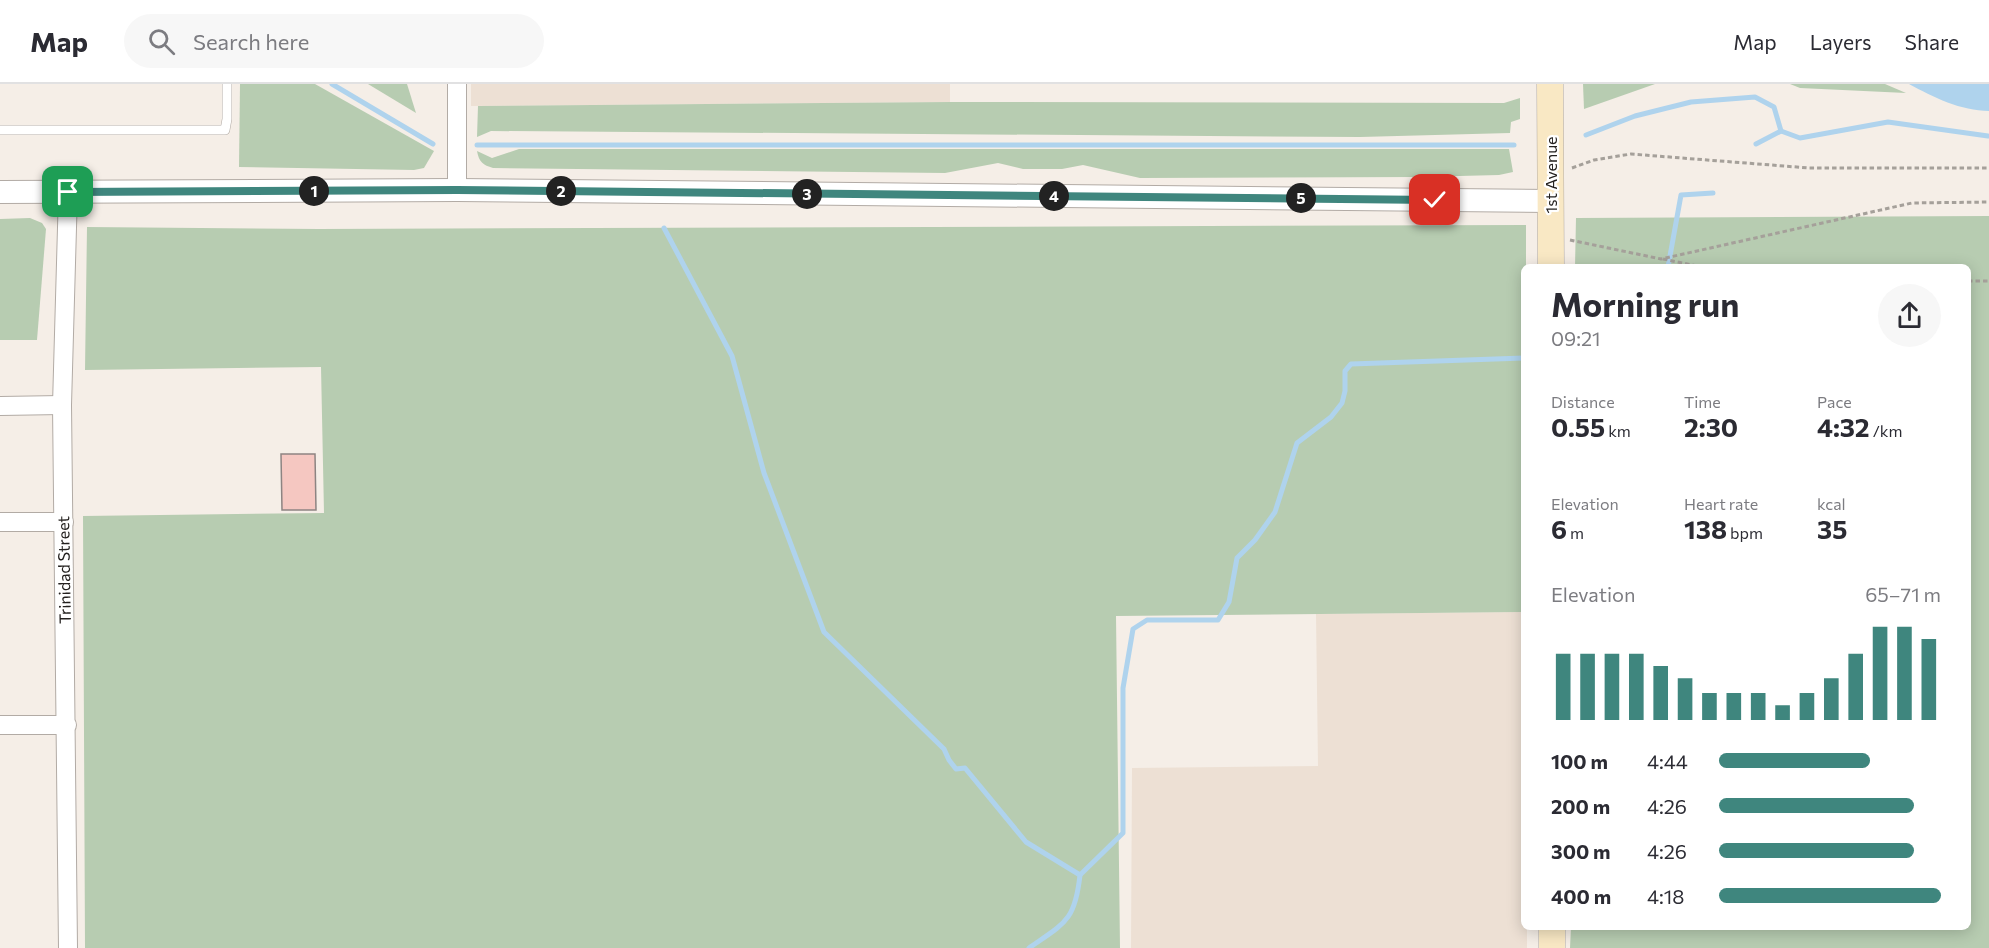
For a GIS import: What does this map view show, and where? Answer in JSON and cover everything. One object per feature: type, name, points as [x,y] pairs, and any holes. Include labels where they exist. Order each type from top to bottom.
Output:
[{"type":"main road","name":"1st Avenue","points":[[1550,84],[1551,264]]},
{"type":"main road","points":[[1552,930],[1552,948]]},
{"type":"street","points":[[457,84],[457,190]]},
{"type":"street","points":[[0,192],[1551,189]]},
{"type":"street","name":"Trinidad Street","points":[[68,192],[62,405],[68,948]]},
{"type":"street","points":[[0,406],[62,405]]},
{"type":"street","points":[[0,522],[63,522]]},
{"type":"street","points":[[0,725],[67,725]]},
{"type":"lane","points":[[0,130],[225,130],[227,84]]},
{"type":"path","points":[[1551,189],[1594,160],[1631,154],[1809,168],[1989,168]]},
{"type":"path","points":[[1661,259],[1912,203],[1989,202]]},
{"type":"path","points":[[1551,236],[1687,264]]},
{"type":"path","points":[[1971,281],[1989,281]]},
{"type":"shaded area","points":[[471,84],[950,84],[950,102],[471,106]]},
{"type":"shaded area","points":[[1521,612],[1521,930],[1527,930],[1527,948],[1131,948],[1132,768],[1318,766],[1316,614]]},
{"type":"green space","points":[[240,84],[315,84],[434,151],[424,168],[414,170],[239,167]]},
{"type":"green space","points":[[368,84],[407,84],[416,113]]},
{"type":"green space","points":[[1583,84],[1655,84],[1584,109]]},
{"type":"green space","points":[[1790,84],[1885,84],[1906,93],[1800,88]]},
{"type":"green space","points":[[1520,98],[1520,119],[1511,122],[1510,133],[1360,137],[491,131],[477,137],[478,106],[950,102],[1504,103]]},
{"type":"green space","points":[[519,149],[1509,149],[1513,172],[1499,175],[1419,177],[1140,178],[1083,165],[1062,169],[1023,169],[998,163],[945,173],[493,168],[482,162],[477,151],[492,158]]},
{"type":"green space","points":[[1989,216],[1989,948],[1570,948],[1571,930],[1971,930],[1971,264],[1575,264],[1576,218]]},
{"type":"green space","points":[[30,218],[42,223],[46,229],[37,340],[0,340],[0,219]]},
{"type":"green space","points":[[1526,225],[1526,264],[1521,264],[1521,612],[1116,616],[1120,948],[85,948],[83,516],[324,513],[321,367],[85,370],[87,227],[319,229]]},
{"type":"water","points":[[1909,84],[1989,84],[1989,111],[1958,106]]},
{"type":"building","points":[[281,454],[315,454],[316,510],[282,510]]},
{"type":"waterway","points":[[332,84],[433,144]]},
{"type":"waterway","points":[[1586,135],[1635,116],[1691,102],[1755,97],[1774,107],[1781,131],[1800,138],[1888,122],[1988,136]]},
{"type":"waterway","points":[[1756,144],[1781,131]]},
{"type":"waterway","points":[[477,145],[1514,145]]},
{"type":"waterway","points":[[1669,264],[1681,195],[1713,193]]},
{"type":"waterway","points":[[664,228],[732,356],[764,473],[824,632],[944,749],[956,769],[965,768],[1026,842],[1080,875],[1123,833],[1123,688],[1133,629],[1147,620],[1218,620],[1229,602],[1237,558],[1255,540],[1275,512],[1297,443],[1331,417],[1342,403],[1345,391],[1345,371],[1351,364],[1521,358]]},
{"type":"waterway","points":[[1029,948],[1060,926],[1071,912],[1080,875]]},
{"type":"route","points":[[68,192],[457,190],[1435,200]]}]
